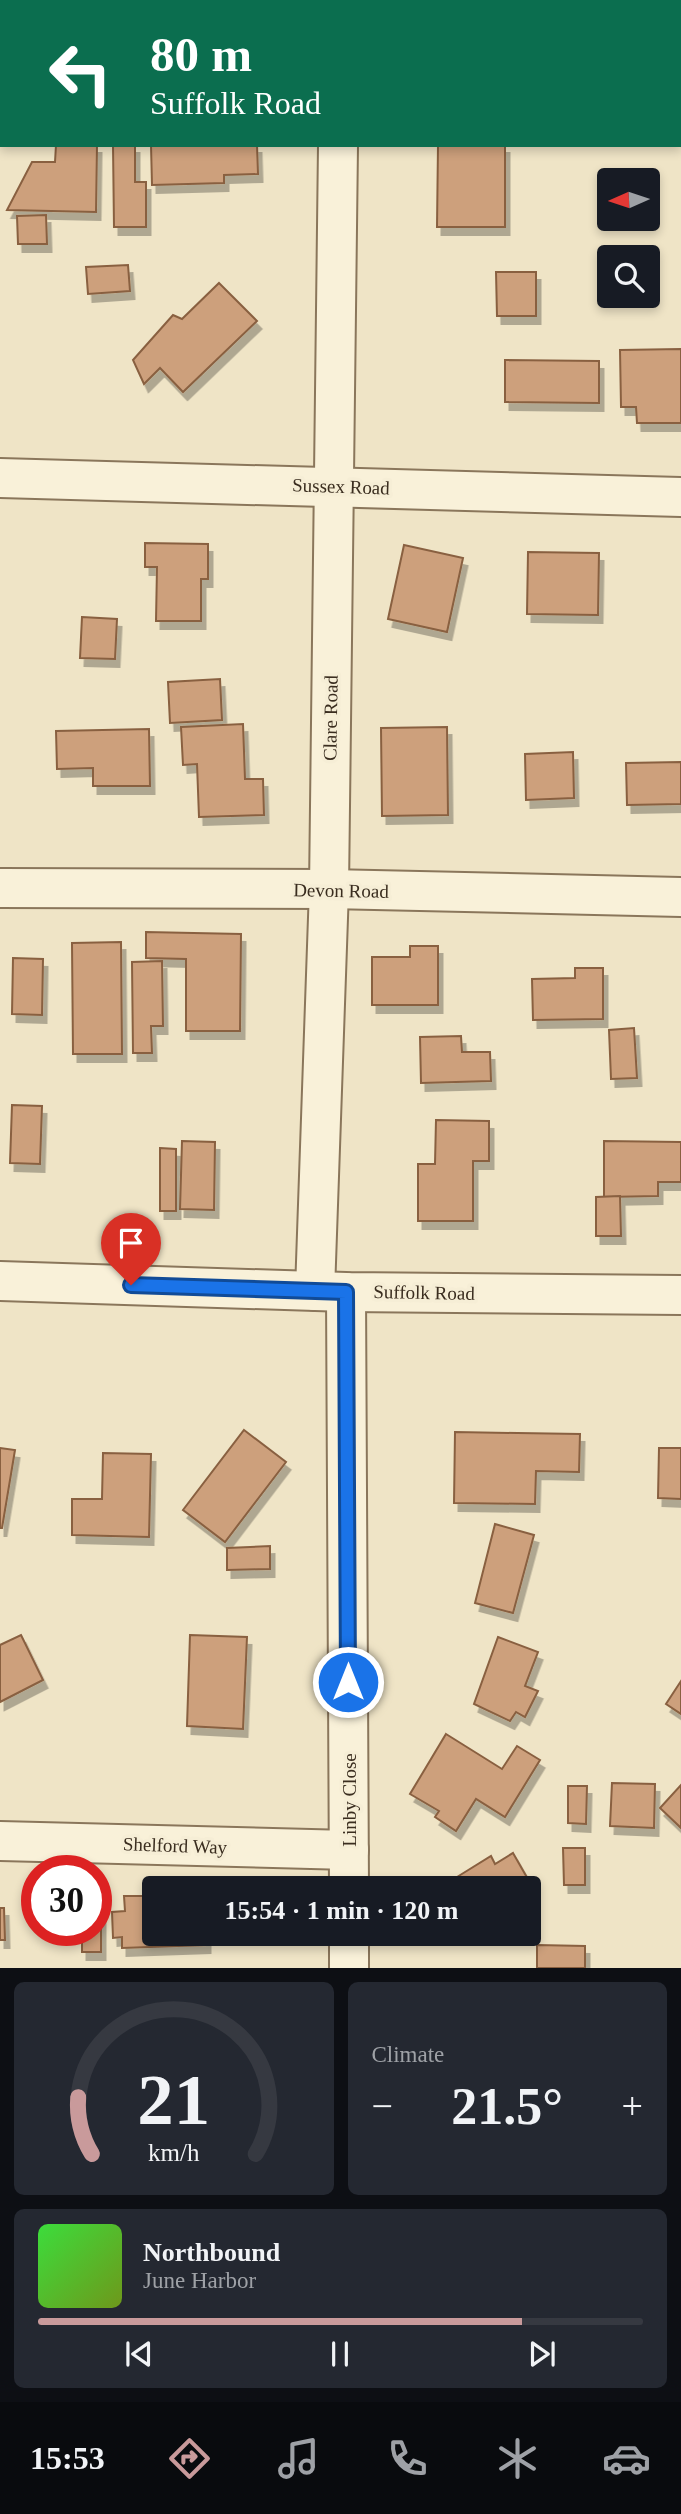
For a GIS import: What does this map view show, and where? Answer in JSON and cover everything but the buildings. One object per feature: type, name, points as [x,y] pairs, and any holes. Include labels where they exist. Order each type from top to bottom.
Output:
[{"type":"street","name":"Clare Road","points":[[331,1291],[329,889],[338,147]]},
{"type":"street","name":"Sussex Road","points":[[0,478],[681,497]]},
{"type":"street","name":"Devon Road","points":[[0,888],[329,889],[681,897]]},
{"type":"street","name":"Suffolk Road","points":[[0,1281],[331,1291],[681,1295]]},
{"type":"street","name":"Linby Close","points":[[331,1291],[349,1876]]},
{"type":"street","name":"Shelford Way","points":[[0,1840],[349,1850]]},
{"type":"street","points":[[349,1946],[349,1968]]},
{"type":"route","points":[[131,1285],[346,1292],[348,1682]]}]
